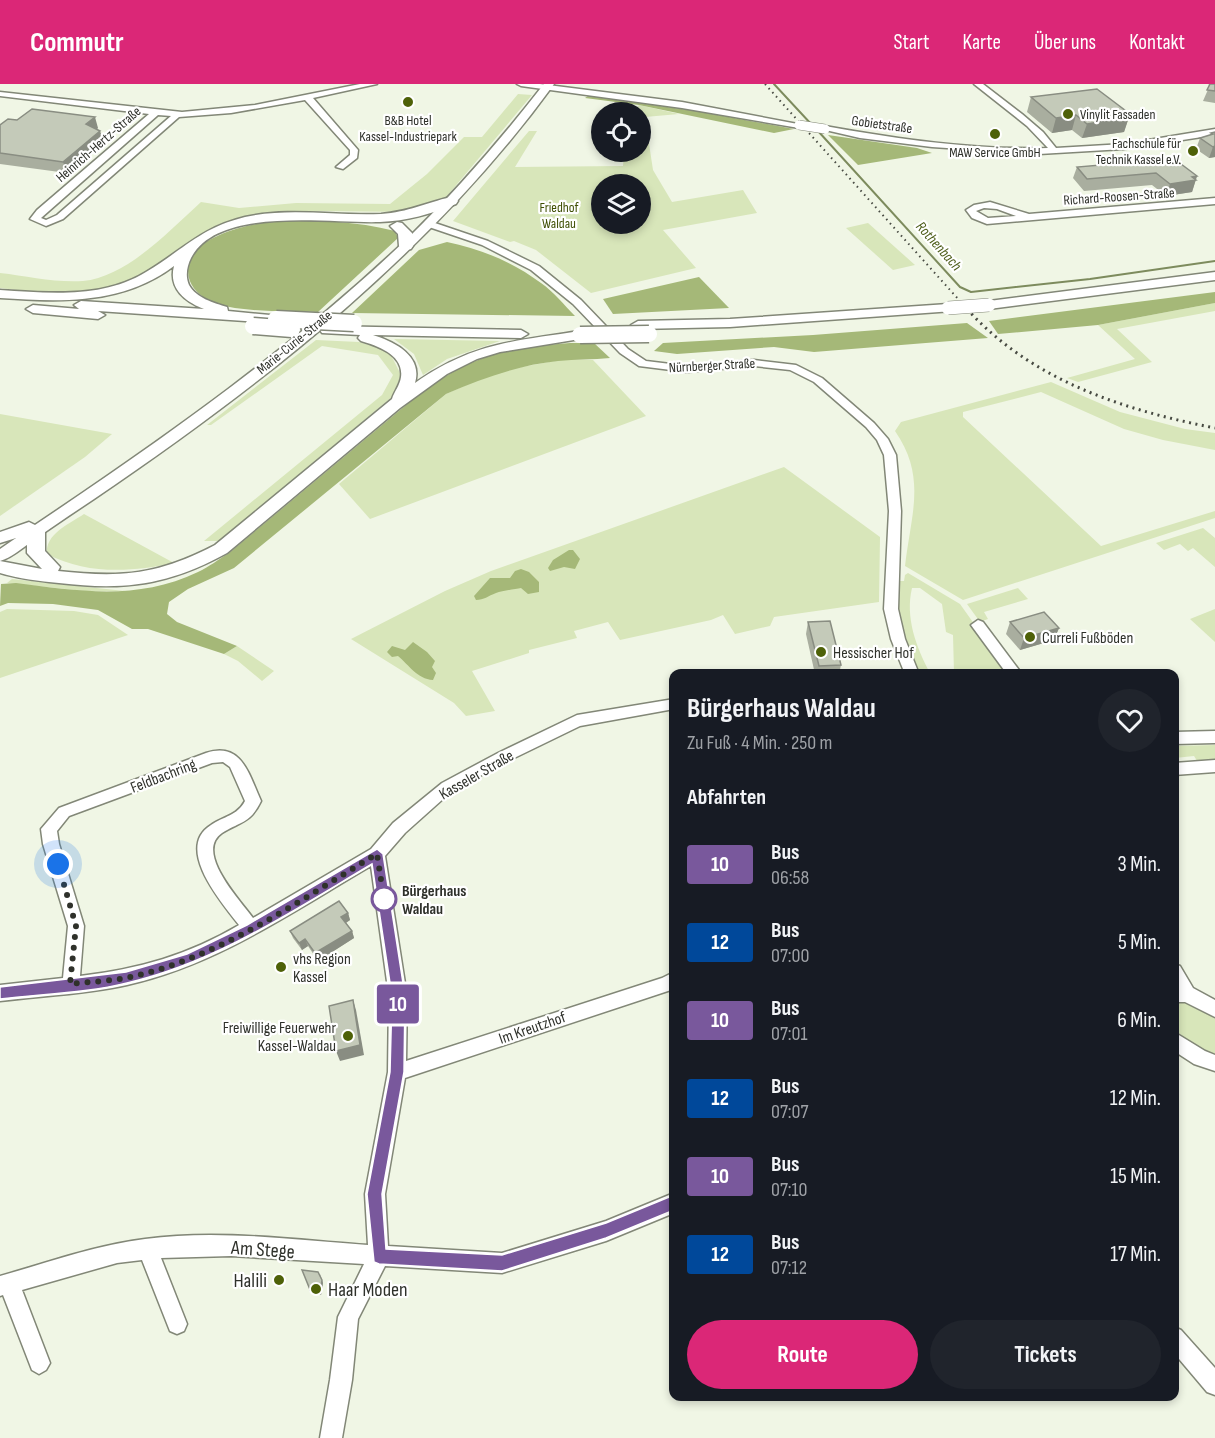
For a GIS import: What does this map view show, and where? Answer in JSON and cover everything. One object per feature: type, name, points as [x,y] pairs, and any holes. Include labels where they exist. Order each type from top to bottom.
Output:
[{"type":"highway","points":[[396,222],[451,201]]},
{"type":"highway","points":[[0,295],[75,297],[123,289],[155,274],[191,246],[214,232],[229,225],[264,218],[299,216],[429,224]]},
{"type":"highway","points":[[396,222],[405,232],[406,246]]},
{"type":"highway","points":[[191,246],[180,263],[177,274],[188,294],[212,307],[265,320]]},
{"type":"highway","points":[[991,309],[1215,276]]},
{"type":"highway","points":[[0,295],[341,329],[575,330],[850,324],[951,312],[1158,295],[1215,286]]},
{"type":"highway","points":[[0,305],[85,314],[265,320],[341,329],[383,343],[405,358],[410,370],[410,379],[406,389],[394,405]]},
{"type":"highway","points":[[3,559],[85,580],[120,583],[144,581],[198,563],[221,549],[394,405],[442,371],[472,356],[575,330]]},
{"type":"highway","points":[[36,532],[36,553],[51,567]]},
{"type":"highway","points":[[3,559],[51,567],[85,580]]},
{"type":"main road","name":"Marie-Curie-Straße","points":[[3,559],[36,532],[147,455],[286,350],[406,246],[451,201],[519,125],[548,86]]},
{"type":"main road","points":[[3,559],[24,530],[78,502]]},
{"type":"street","name":"Heinrich-Hertz-Straße","points":[[0,94],[177,115],[238,111],[373,84]]},
{"type":"street","points":[[521,84],[548,86]]},
{"type":"street","points":[[978,84],[1050,144],[1054,151]]},
{"type":"street","name":"Gobietstraße","points":[[548,86],[952,147],[1054,151],[1143,144],[1215,132]]},
{"type":"street","points":[[308,98],[354,150],[354,156],[340,167]]},
{"type":"street","name":"Heinrich-Hertz-Straße","points":[[155,113],[59,195],[35,219],[39,222],[53,221],[177,115]]},
{"type":"street","name":"Richard-Roosen-Straße","points":[[1025,216],[1215,201]]},
{"type":"street","name":"Nürnberger Straße","points":[[429,224],[485,243],[535,268],[577,302],[624,351],[643,364],[687,369],[754,363],[792,367],[818,380],[870,425],[882,438],[890,455],[895,511],[891,609],[898,639],[910,669]]},
{"type":"street","points":[[978,625],[1011,669]]},
{"type":"street","name":"Kasseler Straße","points":[[0,993],[126,978],[217,947],[377,854],[399,828],[447,787],[503,756],[577,721],[669,705]]},
{"type":"street","points":[[1179,738],[1215,737]]},
{"type":"street","name":"Feldbachring","points":[[70,984],[76,926],[51,844],[50,829],[64,812],[211,757],[225,756],[236,763],[253,801],[249,812],[234,822],[210,832],[204,841],[203,850],[219,888],[251,928]]},
{"type":"street","points":[[1179,769],[1215,766]]},
{"type":"street","points":[[331,1438],[341,1380],[348,1317],[379,1257],[375,1194],[397,1072],[398,996],[377,854]]},
{"type":"street","name":"Im Kreutzhof","points":[[397,1072],[669,988]]},
{"type":"street","points":[[1181,994],[1215,1009]]},
{"type":"street","points":[[1179,1043],[1200,1058],[1215,1064]]},
{"type":"street","name":"Am Stege","points":[[39,1363],[5,1285],[98,1258],[147,1248],[231,1246],[502,1263],[606,1231],[669,1205]]},
{"type":"street","points":[[147,1248],[177,1324]]},
{"type":"street","points":[[1179,1342],[1215,1384]]},
{"type":"green space","points":[[518,94],[532,95],[442,202],[413,212],[320,211],[261,215],[229,222],[201,235],[154,271],[129,283],[86,293],[32,292],[0,288],[0,273],[52,280],[83,281],[116,271],[162,238],[201,202],[239,208],[296,203],[390,204],[427,174],[464,137],[482,137]]},
{"type":"green space","points":[[588,96],[631,102],[616,102],[585,98]]},
{"type":"green space","points":[[651,105],[794,129],[774,133],[651,107]]},
{"type":"green space","name":"Friedhof Waldau","points":[[651,108],[679,114],[651,116]]},
{"type":"green space","name":"Friedhof Waldau","points":[[529,131],[537,131],[515,167],[623,166],[623,162],[651,162],[651,157],[653,170],[672,202],[743,190],[757,213],[663,230],[696,268],[591,293],[536,250],[453,221]]},
{"type":"green space","points":[[828,135],[917,148],[932,153],[858,165]]},
{"type":"green space","points":[[277,220],[366,225],[395,231],[398,238],[318,312],[231,307],[208,300],[197,292],[191,284],[188,271],[191,259],[198,249],[209,240],[222,234]]},
{"type":"green space","points":[[868,223],[915,265],[893,270],[846,228]]},
{"type":"green space","points":[[447,242],[472,248],[530,275],[555,294],[575,316],[352,313],[419,250]]},
{"type":"green space","points":[[699,277],[729,308],[613,314],[603,299]]},
{"type":"green space","points":[[1215,292],[1215,303],[1098,325],[998,334],[989,321]]},
{"type":"green space","points":[[1215,303],[1215,311],[1117,329],[1152,362],[1078,382],[1067,378],[1135,359],[1098,325]]},
{"type":"green space","points":[[967,323],[988,338],[814,352],[774,347],[677,354],[654,351],[663,343],[813,335]]},
{"type":"green space","points":[[394,339],[500,341],[447,359],[423,375],[414,354]]},
{"type":"green space","points":[[316,340],[359,342],[389,351],[401,375],[392,397],[219,541],[204,541],[382,395],[393,375],[378,355],[322,346],[211,425],[207,425]]},
{"type":"green space","points":[[594,343],[610,358],[558,361],[515,369],[446,394],[234,568],[188,589],[169,602],[167,614],[177,622],[237,646],[224,654],[148,629],[132,629],[98,610],[53,604],[8,603],[0,606],[1,584],[16,583],[85,591],[131,590],[176,581],[198,572],[229,553],[424,390],[443,378],[460,368],[493,355],[528,347]]},
{"type":"green space","points":[[560,360],[593,360],[646,416],[370,519],[339,484],[446,394],[482,378],[516,368]]},
{"type":"green space","points":[[1051,382],[1120,412],[1185,429],[1215,433],[1215,450],[1163,440],[1124,429],[1041,392],[963,412],[963,417],[1101,546],[1215,511],[1215,518],[963,600],[905,566],[913,513],[914,480],[905,448],[895,431],[901,422]]},
{"type":"green space","points":[[0,414],[112,434],[85,457],[0,516]]},
{"type":"green space","points":[[784,467],[880,537],[879,602],[774,617],[770,626],[735,634],[723,615],[711,620],[620,640],[608,622],[574,631],[577,638],[529,650],[529,653],[472,671],[495,711],[466,716],[454,703],[351,639],[445,591],[491,571]]},
{"type":"green space","points":[[84,514],[174,563],[110,570],[78,566],[47,554],[47,547],[54,535]]},
{"type":"green space","points":[[1203,528],[1215,538],[1215,567],[1193,548],[1188,551],[1180,544],[1164,550],[1156,543]]},
{"type":"green space","points":[[573,550],[580,559],[575,569],[564,567],[550,571],[548,568],[553,560]]},
{"type":"green space","points":[[521,569],[529,572],[539,582],[539,592],[528,594],[521,588],[499,592],[476,600],[474,596],[490,578],[510,578],[515,571]]},
{"type":"green space","points":[[908,573],[960,604],[1006,669],[954,669],[953,635],[946,632],[942,604],[920,588],[912,588],[910,610],[913,632],[928,669],[917,669],[900,618],[900,581],[904,581]]},
{"type":"green space","points":[[12,579],[125,591],[85,591],[7,583]]},
{"type":"green space","points":[[1018,588],[1028,599],[984,612],[988,619],[980,622],[967,604]]},
{"type":"green space","points":[[7,609],[74,611],[98,615],[128,635],[0,678],[0,612]]},
{"type":"green space","points":[[1215,609],[1215,642],[1190,619]]},
{"type":"green space","points":[[413,642],[435,661],[432,667],[436,673],[433,680],[422,677],[398,656],[392,657],[387,652],[392,646],[405,650]]},
{"type":"green space","points":[[237,646],[274,671],[262,681],[238,661],[224,654]]},
{"type":"green space","points":[[1215,745],[1215,762],[1199,764],[1194,756],[1179,758],[1179,746]]},
{"type":"green space","points":[[1179,1001],[1190,1001],[1215,1017],[1215,1055],[1202,1051],[1179,1033]]},
{"type":"building","points":[[1210,84],[1215,84],[1215,91],[1207,90]]},
{"type":"building","points":[[1097,89],[1130,114],[1125,114],[1129,117],[1087,124],[1076,115],[1056,118],[1031,97]]},
{"type":"building","points":[[32,109],[95,117],[86,124],[100,131],[63,162],[0,153],[0,125],[8,119],[17,120]]},
{"type":"building","points":[[1215,132],[1215,146],[1213,147],[1200,138],[1213,134],[1211,133]]},
{"type":"building","points":[[1147,161],[1152,165],[1177,161],[1197,176],[1192,177],[1196,180],[1170,184],[1156,173],[1087,179],[1077,167]]},
{"type":"building","points":[[1044,612],[1059,628],[1024,638],[1010,622]]},
{"type":"building","points":[[830,621],[841,665],[819,666],[808,622]]},
{"type":"building","points":[[339,901],[348,913],[341,917],[352,931],[315,953],[305,939],[299,943],[290,931]]},
{"type":"building","name":"Freiwillige Feuerwehr Kassel-Waldau","points":[[353,1000],[360,1045],[336,1051],[329,1006]]},
{"type":"building","name":"Haar Moden","points":[[302,1270],[318,1272],[322,1280],[320,1293],[311,1292]]},
{"type":"waterway","name":"Rothenbach","points":[[774,84],[812,125]]},
{"type":"waterway","name":"Rothenbach","points":[[818,131],[960,287],[971,292],[1090,279],[1215,261]]},
{"type":"railway","points":[[765,84],[968,310]]},
{"type":"railway","points":[[968,310],[992,334],[1020,355],[1080,388],[1146,412],[1215,428]]},
{"type":"bus line","name":"10","points":[[0,993],[126,978],[190,958],[217,947],[377,854],[398,996],[397,1072],[375,1194],[379,1257],[502,1263],[606,1231],[669,1205]]},
{"type":"place","name":"B&B Hotel Kassel-Industriepark","points":[[408,102]]},
{"type":"place","name":"Vinylit Fassaden","points":[[1068,114]]},
{"type":"place","name":"MAW Service GmbH","points":[[995,134]]},
{"type":"place","name":"Fachschule für Technik Kassel e.V.","points":[[1193,151]]},
{"type":"place","name":"Curreli Fußböden","points":[[1030,637]]},
{"type":"place","name":"Hessischer Hof","points":[[821,652]]},
{"type":"place","name":"Bürgerhaus Waldau","points":[[384,899]]},
{"type":"place","name":"vhs Region Kassel","points":[[281,967]]},
{"type":"place","name":"Freiwillige Feuerwehr Kassel-Waldau","points":[[348,1036]]},
{"type":"place","name":"Halili","points":[[279,1280]]},
{"type":"place","name":"Haar Moden","points":[[316,1289]]},
{"type":"route","points":[[58,864],[76,926],[70,984],[126,978],[217,947],[377,854],[384,899]]}]
